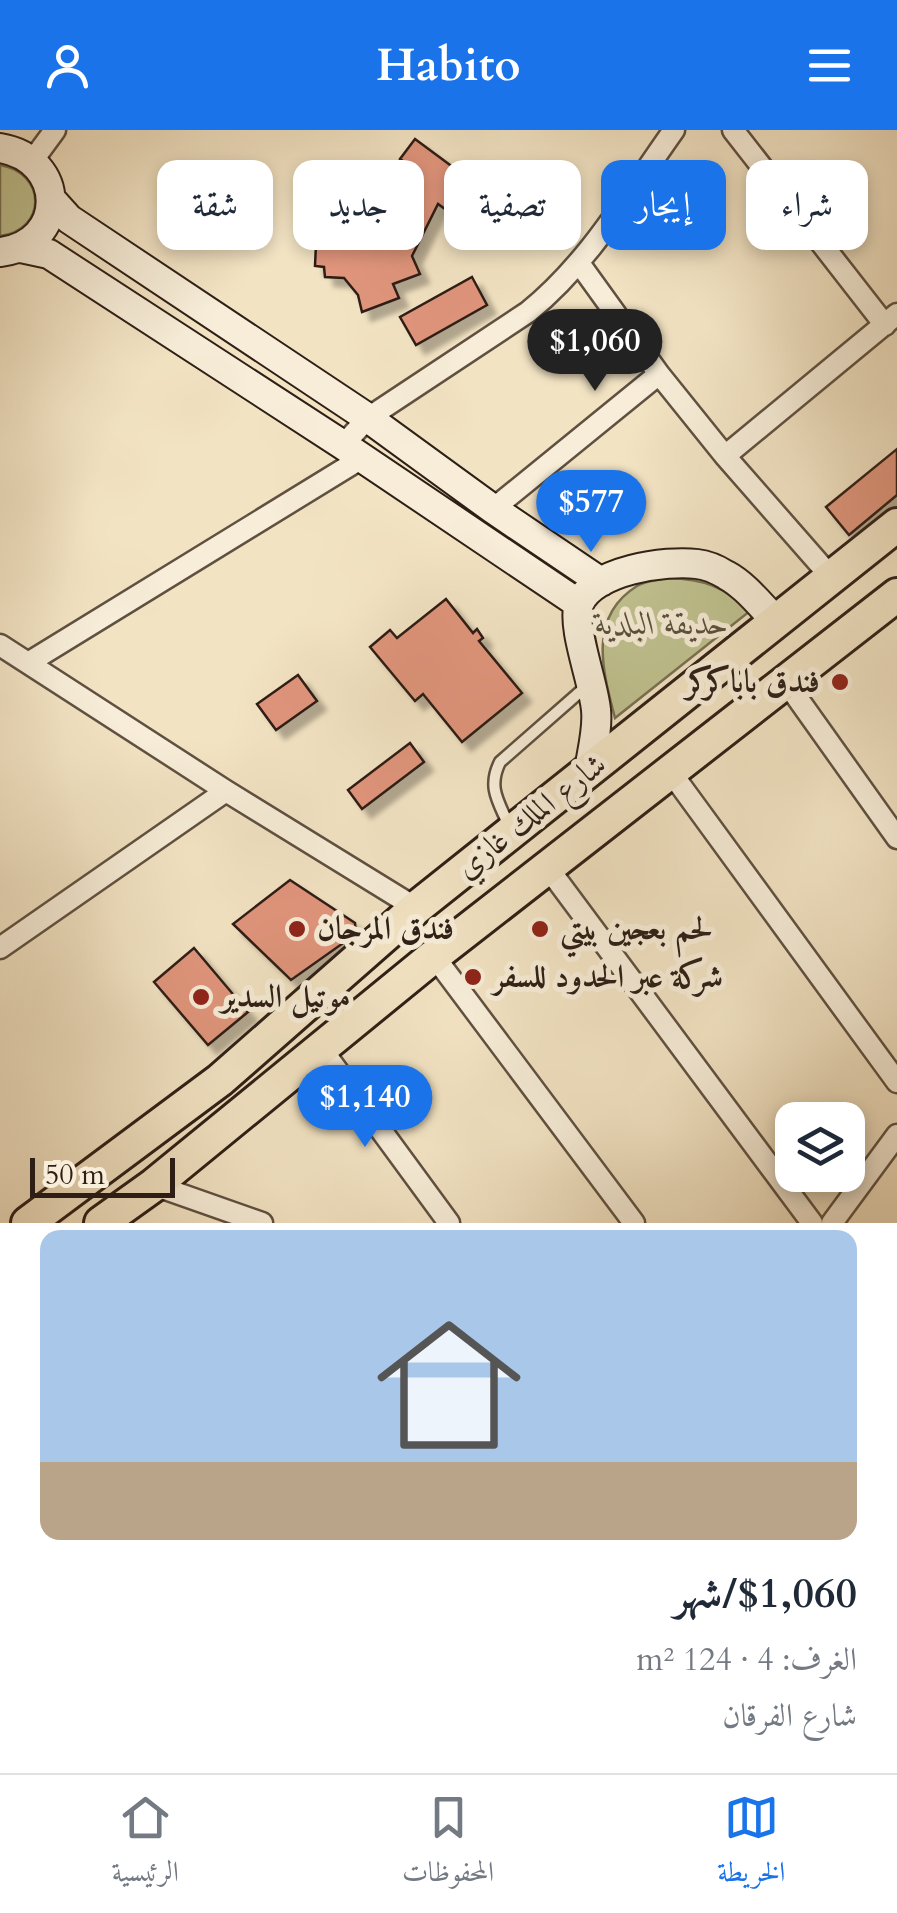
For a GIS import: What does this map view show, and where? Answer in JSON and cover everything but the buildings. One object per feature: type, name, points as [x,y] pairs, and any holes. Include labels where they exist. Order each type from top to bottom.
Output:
[{"type":"main road","points":[[0,148],[33,160],[42,171],[51,199],[50,214],[34,240],[10,250]]},
{"type":"main road","points":[[51,199],[69,220],[368,418],[601,582]]},
{"type":"main road","points":[[10,250],[48,254],[579,604]]},
{"type":"main road","name":"شارع الملك غازي","points":[[28,1223],[220,1080],[416,908],[897,525]]},
{"type":"main road","points":[[589,770],[596,712],[577,622],[579,604],[601,582],[661,564],[700,564],[728,576],[776,621]]},
{"type":"main road","name":"شارع الملك غازي","points":[[101,1223],[434,956],[896,597]]},
{"type":"main road","points":[[220,1080],[245,1109]]},
{"type":"street","points":[[33,160],[55,130]]},
{"type":"street","points":[[28,663],[352,451],[368,418],[528,312],[579,263],[674,130]]},
{"type":"street","points":[[724,456],[891,319],[733,130]]},
{"type":"street","points":[[579,263],[724,456],[830,577]]},
{"type":"street","points":[[493,508],[659,374]]},
{"type":"street","points":[[0,644],[226,791],[416,908]]},
{"type":"street","points":[[786,682],[897,838]]},
{"type":"street","points":[[670,771],[897,1082]]},
{"type":"street","points":[[0,948],[226,791]]},
{"type":"street","points":[[548,868],[812,1223]]},
{"type":"street","points":[[434,956],[634,1223]]},
{"type":"street","points":[[320,1046],[449,1223]]},
{"type":"street","points":[[832,1223],[897,1135]]},
{"type":"street","points":[[154,1184],[262,1223]]},
{"type":"lane","points":[[512,832],[493,786],[500,762],[591,682]]},
{"type":"green space","points":[[0,165],[26,179],[35,201],[26,224],[0,236]]},
{"type":"green space","name":"حديقة البلدية","points":[[668,578],[712,586],[750,611],[615,718],[603,646],[611,613],[637,586]]},
{"type":"place","name":"فندق باباكركر","points":[[840,682]]},
{"type":"place","name":"فندق المرجان","points":[[297,929]]},
{"type":"place","name":"لحم بعجين بيتي","points":[[540,929]]},
{"type":"place","name":"شركة عبر الحدود للسفر","points":[[473,977]]},
{"type":"place","name":"موتيل السدير","points":[[201,997]]}]
